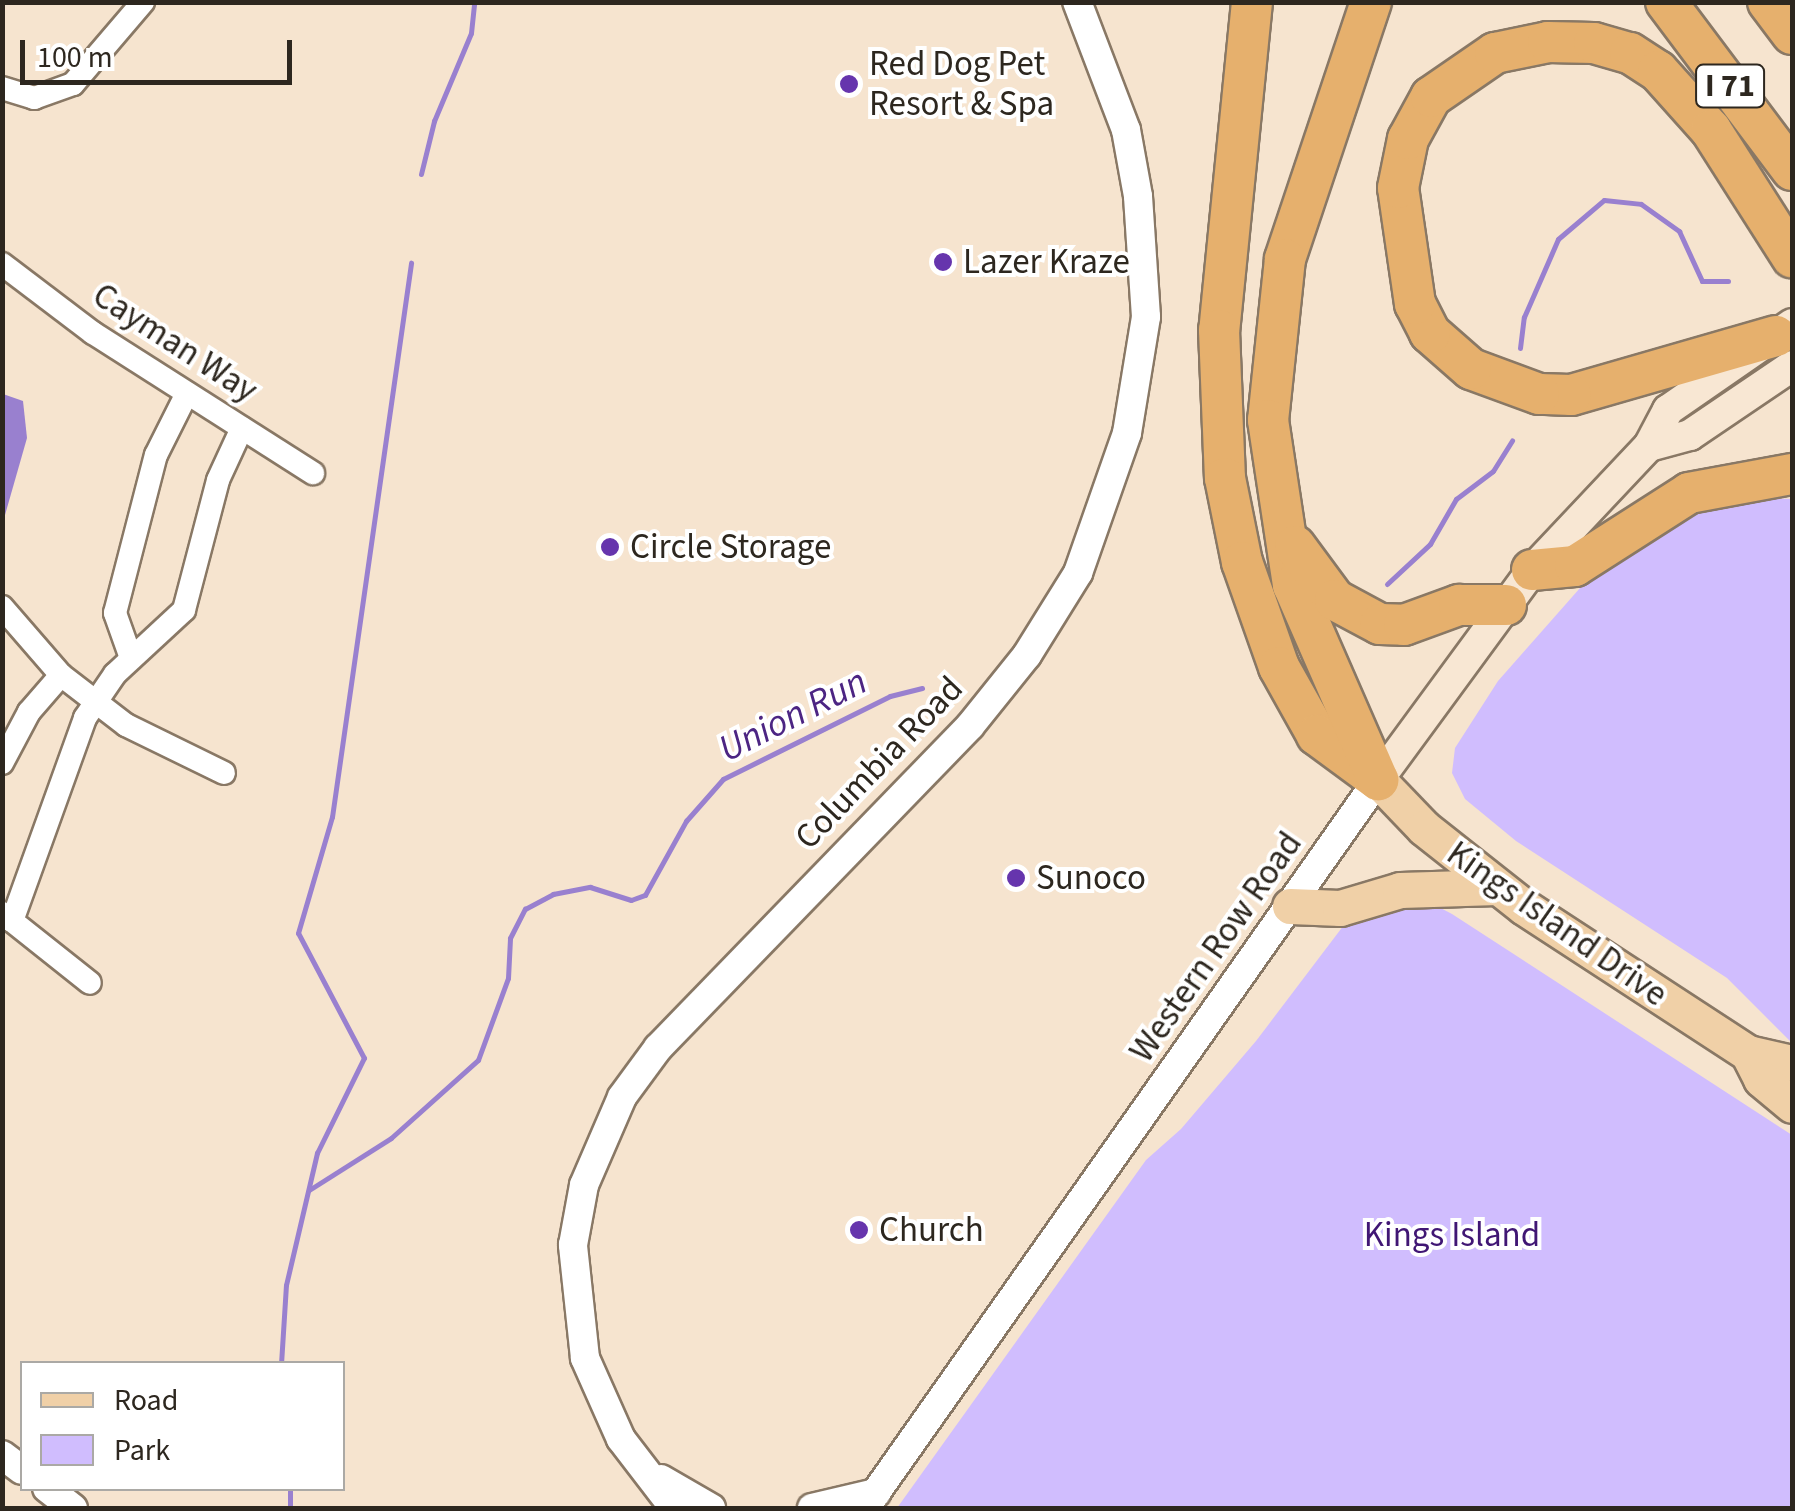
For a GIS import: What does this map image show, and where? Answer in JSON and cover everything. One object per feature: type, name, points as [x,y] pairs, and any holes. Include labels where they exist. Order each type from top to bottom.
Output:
[{"type":"highway","points":[[1252,2],[1220,330],[1225,478],[1242,562],[1280,667],[1318,736],[1378,780]]},
{"type":"highway","points":[[1371,2],[1306,180],[1273,326],[1268,420],[1299,600],[1359,724],[1378,780]]},
{"type":"highway","name":"I 71","points":[[1666,2],[1792,170]]},
{"type":"highway","name":"I 71","points":[[1768,2],[1792,34]]},
{"type":"highway","points":[[1787,342],[1571,396],[1539,394],[1471,368],[1430,333],[1415,304],[1398,188],[1408,139],[1431,96],[1496,53],[1548,42],[1594,43],[1630,53],[1685,98],[1791,256]]},
{"type":"highway","points":[[1532,570],[1574,566],[1688,493],[1792,474]]},
{"type":"highway","points":[[1284,530],[1317,583],[1356,615],[1380,624],[1404,625],[1459,606],[1506,604]]},
{"type":"main road","name":"Western Row Road","points":[[1378,780],[1532,570],[1649,446],[1668,410],[1787,342]]},
{"type":"main road","name":"Kings Island Drive","points":[[1378,780],[1497,888],[1748,1053],[1792,1064]]},
{"type":"main road","points":[[1290,906],[1340,908],[1400,890],[1497,888]]},
{"type":"main road","name":"Kings Island Drive","points":[[1748,1053],[1761,1079],[1792,1105]]},
{"type":"street","points":[[2,88],[34,98],[73,84],[143,2]]},
{"type":"street","name":"Columbia Road","points":[[674,1508],[645,1476],[594,1388],[573,1286],[584,1185],[603,1136],[658,1048],[970,726],[1027,656],[1078,572],[1127,433],[1146,317],[1138,196],[1110,78],[1077,2]]},
{"type":"street","name":"Cayman Way","points":[[2,264],[187,393],[313,473]]},
{"type":"street","points":[[131,658],[115,613],[156,455],[187,393]]},
{"type":"street","points":[[90,983],[7,917],[95,702],[131,658],[184,610],[218,480],[242,428]]},
{"type":"street","points":[[2,608],[61,675],[95,702],[150,739],[224,773]]},
{"type":"street","points":[[2,764],[29,712],[61,675]]},
{"type":"street","name":"Western Row Road","points":[[870,1500],[1378,780]]},
{"type":"street","points":[[645,1476],[668,1480],[712,1508]]},
{"type":"street","points":[[51,1491],[73,1508]]},
{"type":"street","points":[[812,1508],[870,1500]]},
{"type":"green space","points":[[1742,497],[1792,499],[1792,1043],[1727,978],[1516,841],[1465,799],[1452,773],[1455,748],[1498,681],[1625,537],[1674,510]]},
{"type":"green space","name":"Kings Island","points":[[1382,902],[1431,903],[1452,914],[1792,1135],[1792,1508],[897,1508],[1146,1160],[1181,1129],[1256,1041],[1350,917]]},
{"type":"shaded area","points":[[3,394],[23,401],[27,438],[3,522]]},
{"type":"waterway","points":[[421,174],[434,121],[471,33],[474,2]]},
{"type":"waterway","name":"Union Run","points":[[1520,348],[1524,317],[1558,239],[1604,200],[1641,204],[1679,231],[1702,281],[1728,281]]},
{"type":"waterway","points":[[281,1361],[286,1285],[317,1153],[364,1058],[298,933],[332,817],[411,263]]},
{"type":"waterway","name":"Union Run","points":[[1387,584],[1430,544],[1456,499],[1493,471],[1512,441]]},
{"type":"waterway","name":"Union Run","points":[[309,1190],[391,1138],[478,1060],[508,978],[510,938],[525,909],[553,894],[590,887],[631,900],[645,895],[686,821],[723,779],[890,696],[922,688]]},
{"type":"waterway","name":"Union Run","points":[[290,1491],[290,1508]]},
{"type":"place","name":"Red Dog Pet Resort & Spa","points":[[849,84]]},
{"type":"place","name":"Lazer Kraze","points":[[943,262]]},
{"type":"place","name":"Circle Storage","points":[[610,547]]},
{"type":"place","name":"Sunoco","points":[[1016,878]]},
{"type":"place","name":"Church","points":[[859,1230]]}]
